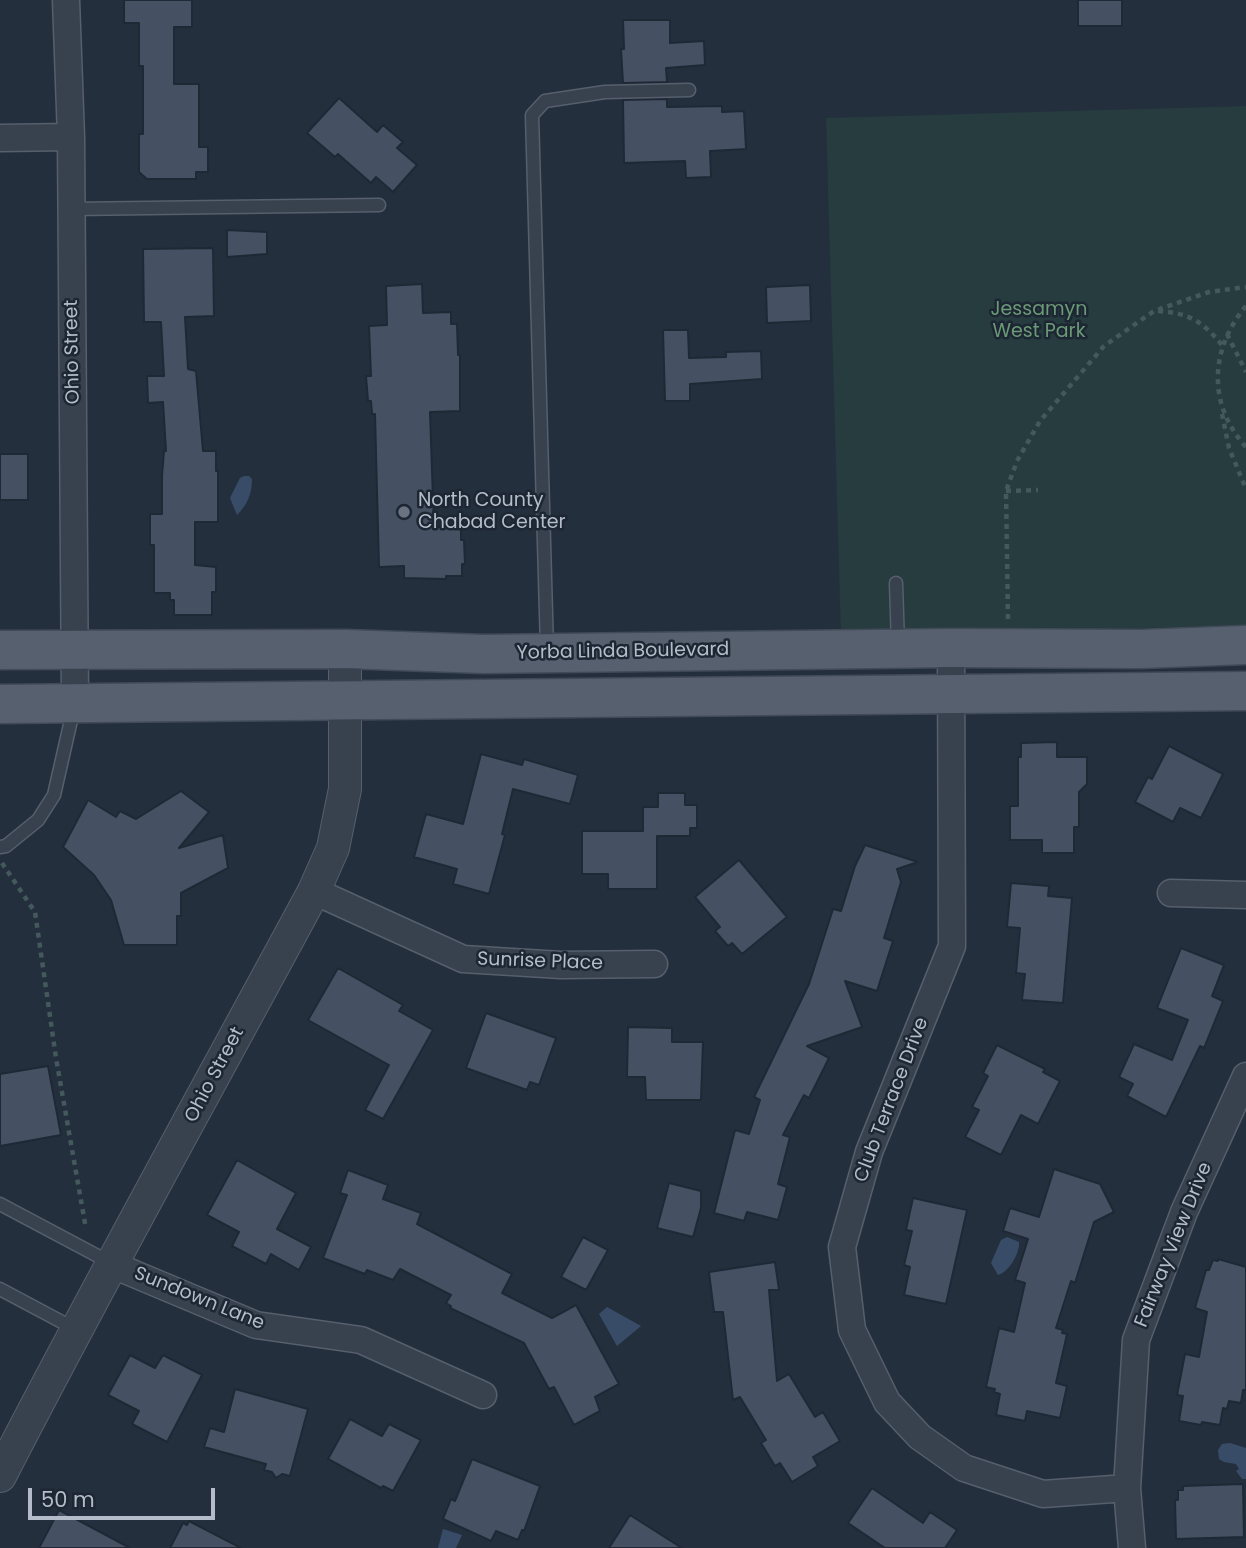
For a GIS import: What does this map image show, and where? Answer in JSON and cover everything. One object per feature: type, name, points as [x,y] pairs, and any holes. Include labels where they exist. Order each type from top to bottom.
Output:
[{"type":"main road","name":"Yorba Linda Boulevard","points":[[0,650],[345,649],[484,654],[951,648],[1141,649],[1246,645]]},
{"type":"main road","points":[[0,705],[1246,691]]},
{"type":"street","name":"Ohio Street","points":[[66,0],[71,137],[75,703]]},
{"type":"street","points":[[0,138],[71,137]]},
{"type":"street","name":"Club Terrace Drive","points":[[951,648],[952,946],[869,1152],[842,1247],[852,1330],[887,1402],[920,1437],[964,1468],[1042,1494],[1127,1488]]},
{"type":"street","name":"Ohio Street","points":[[0,1476],[75,1329],[102,1259],[314,891],[333,848],[345,789],[345,649]]},
{"type":"street","name":"Sunrise Place","points":[[314,891],[463,959],[561,965],[654,964]]},
{"type":"street","points":[[1171,893],[1246,895]]},
{"type":"street","name":"Fairway View Drive","points":[[1132,1548],[1127,1488],[1136,1340],[1184,1213],[1246,1076]]},
{"type":"street","name":"Sundown Lane","points":[[102,1259],[256,1325],[361,1340],[483,1395]]},
{"type":"lane","points":[[547,653],[542,551],[539,285],[533,115],[545,101],[605,92],[690,90]]},
{"type":"lane","points":[[71,209],[379,205]]},
{"type":"lane","points":[[896,583],[898,649]]},
{"type":"lane","points":[[0,848],[38,820],[54,795],[75,703]]},
{"type":"lane","points":[[0,1204],[102,1259]]},
{"type":"lane","points":[[0,1289],[75,1329]]},
{"type":"path","points":[[1012,648],[1008,615],[1006,491],[1017,461],[1040,421],[1104,346],[1154,311],[1209,292],[1246,287]]},
{"type":"path","points":[[1246,306],[1222,345],[1217,372],[1229,449],[1246,489]]},
{"type":"path","points":[[1154,311],[1179,313],[1204,324],[1222,345]]},
{"type":"path","points":[[1227,334],[1246,372]]},
{"type":"path","points":[[1221,406],[1235,435],[1246,447]]},
{"type":"path","points":[[1006,491],[1038,490]]},
{"type":"path","points":[[0,859],[34,912],[85,1227],[96,1240],[102,1259]]},
{"type":"green space","name":"Jessamyn West Park","points":[[1246,106],[1246,625],[841,637],[826,118]]},
{"type":"water","points":[[244,476],[252,479],[251,490],[237,515],[230,498],[240,478]]},
{"type":"water","points":[[1007,1237],[1019,1242],[1018,1251],[1010,1266],[998,1275],[991,1263],[1001,1240]]},
{"type":"water","points":[[607,1307],[641,1326],[617,1346],[599,1314]]},
{"type":"water","points":[[1230,1443],[1246,1448],[1246,1479],[1242,1479],[1236,1471],[1239,1469],[1236,1464],[1219,1459],[1218,1450],[1222,1444]]},
{"type":"water","points":[[443,1529],[462,1535],[456,1548],[438,1548]]},
{"type":"building","points":[[124,0],[192,0],[192,27],[174,27],[174,84],[199,84],[199,147],[208,147],[208,172],[196,172],[196,179],[147,179],[139,172],[139,134],[143,134],[143,66],[139,66],[139,23],[124,23]]},
{"type":"building","points":[[1078,0],[1122,0],[1122,26],[1078,26]]},
{"type":"building","points":[[623,20],[670,20],[670,43],[704,41],[705,65],[666,68],[667,82],[623,83]]},
{"type":"building","points":[[339,98],[377,132],[383,125],[403,142],[397,148],[417,165],[393,192],[376,177],[371,183],[338,154],[335,157],[307,133]]},
{"type":"building","points":[[667,99],[667,107],[722,106],[722,112],[744,111],[746,149],[710,151],[711,177],[686,178],[685,161],[624,163],[623,100]]},
{"type":"building","points":[[227,230],[267,232],[267,254],[227,257]]},
{"type":"building","points":[[213,248],[214,316],[185,317],[188,369],[196,371],[203,451],[216,451],[218,471],[218,522],[195,522],[195,565],[216,567],[216,592],[212,592],[212,615],[174,615],[174,600],[170,600],[170,593],[154,593],[154,545],[150,545],[150,514],[162,514],[162,476],[166,451],[163,402],[148,403],[147,376],[164,376],[161,322],[144,322],[143,249]]},
{"type":"building","points":[[422,284],[423,313],[451,312],[451,324],[457,324],[460,355],[460,411],[430,412],[434,527],[461,528],[461,540],[464,540],[465,564],[462,564],[462,576],[446,576],[446,579],[404,578],[404,566],[379,567],[375,414],[372,414],[371,401],[368,401],[366,376],[371,376],[369,326],[387,325],[386,286]]},
{"type":"building","points":[[810,285],[811,321],[767,323],[766,287]]},
{"type":"building","points":[[663,330],[688,330],[689,358],[726,357],[726,352],[761,351],[762,379],[690,384],[690,401],[665,401]]},
{"type":"building","points":[[0,454],[28,454],[28,500],[0,500]]},
{"type":"building","points":[[1057,742],[1057,757],[1087,757],[1087,784],[1079,792],[1079,827],[1074,827],[1074,853],[1042,853],[1042,840],[1010,840],[1010,806],[1018,806],[1018,757],[1021,757],[1021,743]]},
{"type":"building","points":[[1169,746],[1223,774],[1201,818],[1180,808],[1173,822],[1135,802],[1148,777],[1152,779]]},
{"type":"building","points":[[481,754],[522,765],[524,759],[578,775],[570,804],[513,789],[502,834],[505,835],[489,894],[453,884],[457,869],[414,857],[426,814],[463,824]]},
{"type":"building","points":[[181,791],[209,812],[179,848],[223,835],[228,868],[181,893],[181,916],[177,916],[177,945],[124,945],[111,900],[94,875],[63,847],[88,800],[116,817],[120,811],[136,819]]},
{"type":"building","points":[[658,793],[685,793],[685,805],[697,805],[697,828],[690,828],[690,836],[657,836],[657,889],[608,889],[608,874],[582,874],[582,831],[643,831],[643,807],[658,807]]},
{"type":"building","points":[[865,845],[918,862],[897,869],[901,882],[884,938],[893,941],[877,991],[845,981],[862,1027],[807,1046],[829,1058],[809,1098],[804,1095],[783,1135],[790,1137],[778,1184],[787,1187],[778,1220],[747,1212],[744,1221],[714,1213],[735,1130],[749,1134],[760,1100],[754,1097],[809,984],[833,909],[841,911],[855,866]]},
{"type":"building","points":[[739,860],[787,917],[742,954],[732,943],[728,946],[715,931],[720,927],[695,897]]},
{"type":"building","points":[[1011,883],[1049,886],[1048,896],[1072,898],[1063,1003],[1022,1000],[1025,974],[1016,973],[1020,928],[1007,927]]},
{"type":"building","points":[[1181,948],[1224,965],[1212,996],[1223,1001],[1204,1048],[1200,1046],[1166,1117],[1127,1096],[1133,1084],[1119,1077],[1134,1044],[1172,1060],[1188,1020],[1157,1008]]},
{"type":"building","points":[[338,968],[403,1005],[399,1011],[433,1030],[383,1119],[365,1110],[389,1065],[308,1020]]},
{"type":"building","points":[[486,1013],[556,1038],[539,1085],[530,1082],[527,1090],[466,1068]]},
{"type":"building","points":[[628,1027],[672,1028],[672,1042],[703,1042],[701,1100],[646,1100],[645,1077],[627,1077]]},
{"type":"building","points":[[997,1045],[1045,1069],[1043,1072],[1060,1081],[1038,1124],[1021,1115],[1001,1155],[965,1137],[979,1110],[972,1107],[988,1076],[983,1073]]},
{"type":"building","points":[[48,1066],[61,1135],[0,1146],[0,1074]]},
{"type":"building","points":[[237,1160],[296,1193],[277,1229],[311,1247],[299,1270],[271,1254],[266,1264],[232,1246],[239,1232],[207,1215]]},
{"type":"building","points":[[1054,1169],[1100,1184],[1114,1212],[1094,1222],[1075,1283],[1071,1281],[1056,1328],[1067,1334],[1056,1383],[1067,1386],[1060,1418],[1027,1411],[1025,1421],[996,1415],[1000,1394],[994,1392],[995,1389],[986,1387],[999,1328],[1014,1332],[1025,1283],[1015,1280],[1028,1239],[1003,1231],[1010,1208],[1039,1217]]},
{"type":"building","points":[[348,1170],[388,1185],[383,1199],[421,1213],[417,1224],[512,1274],[502,1293],[552,1318],[576,1305],[619,1384],[595,1397],[600,1411],[574,1425],[554,1387],[549,1389],[524,1343],[450,1308],[446,1303],[451,1295],[400,1269],[393,1280],[367,1270],[365,1274],[323,1258],[347,1195],[340,1193]]},
{"type":"building","points":[[669,1183],[701,1191],[701,1208],[693,1237],[657,1228]]},
{"type":"building","points":[[913,1198],[967,1210],[946,1304],[904,1295],[910,1267],[904,1265],[912,1231],[906,1230]]},
{"type":"building","points":[[583,1237],[608,1250],[586,1290],[561,1277]]},
{"type":"building","points":[[1213,1260],[1246,1267],[1246,1390],[1243,1390],[1241,1403],[1229,1401],[1227,1409],[1223,1408],[1220,1425],[1202,1422],[1201,1425],[1179,1421],[1183,1396],[1177,1395],[1185,1354],[1199,1357],[1207,1312],[1195,1308],[1206,1270],[1209,1270]]},
{"type":"building","points":[[775,1262],[779,1290],[769,1290],[777,1381],[789,1374],[815,1417],[823,1412],[840,1441],[813,1457],[818,1466],[792,1482],[780,1463],[775,1466],[761,1443],[766,1440],[740,1397],[733,1400],[723,1312],[714,1312],[709,1272]]},
{"type":"building","points":[[130,1355],[155,1368],[163,1355],[202,1375],[167,1442],[132,1424],[139,1411],[108,1395]]},
{"type":"building","points":[[235,1389],[308,1409],[290,1476],[282,1474],[276,1478],[272,1472],[264,1470],[266,1464],[204,1447],[210,1428],[224,1432]]},
{"type":"building","points":[[350,1419],[382,1436],[389,1424],[421,1440],[393,1491],[383,1486],[381,1488],[328,1459]]},
{"type":"building","points":[[472,1459],[540,1486],[524,1531],[522,1530],[518,1540],[496,1531],[491,1541],[443,1519],[451,1499],[455,1501]]},
{"type":"building","points":[[1243,1484],[1244,1537],[1176,1539],[1175,1500],[1178,1500],[1178,1490],[1183,1490],[1183,1486]]},
{"type":"building","points":[[872,1488],[923,1523],[930,1512],[957,1530],[945,1548],[885,1548],[848,1523]]},
{"type":"building","points":[[59,1510],[130,1548],[39,1548]]},
{"type":"building","points":[[630,1515],[682,1548],[609,1548]]},
{"type":"building","points":[[189,1521],[241,1548],[170,1548],[183,1523],[187,1525]]},
{"type":"place","name":"North County Chabad Center","points":[[404,512]]}]
